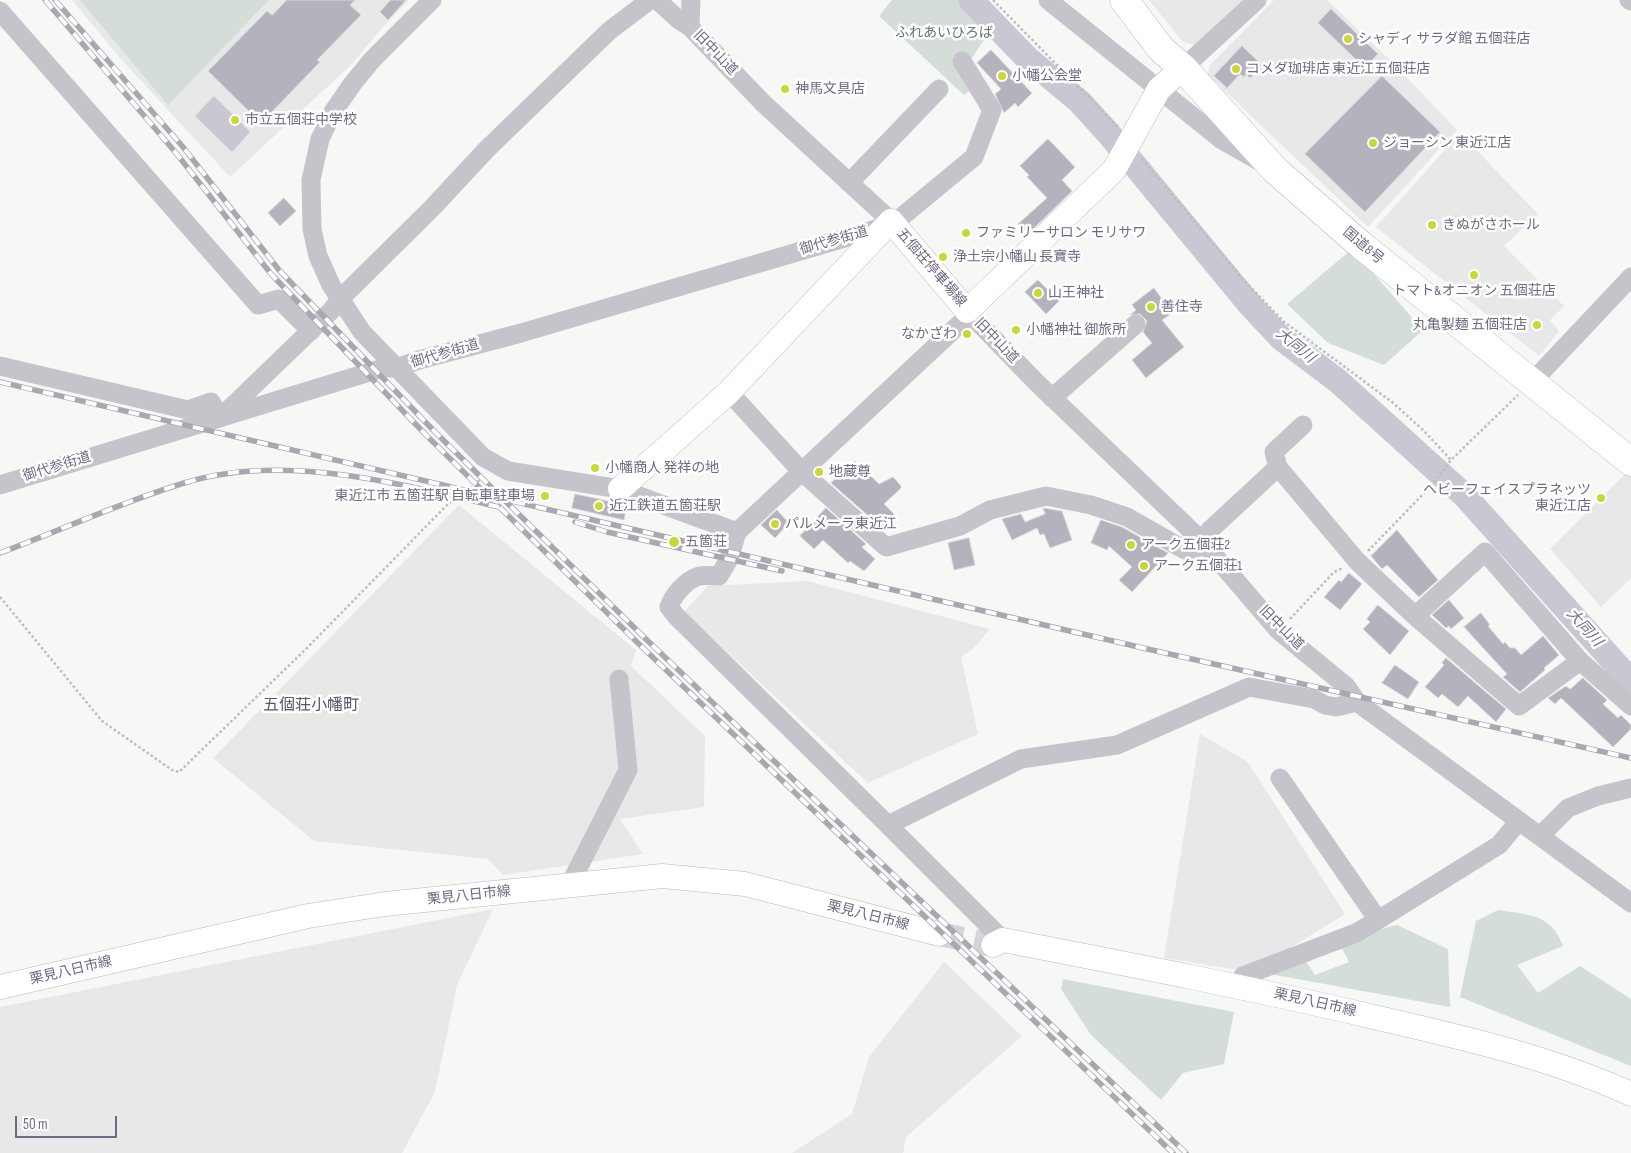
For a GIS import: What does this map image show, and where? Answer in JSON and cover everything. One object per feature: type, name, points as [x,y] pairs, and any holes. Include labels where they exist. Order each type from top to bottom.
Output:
[{"type":"highway","name":"国道8号","points":[[1124,0],[1161,49],[1183,68],[1275,170],[1361,245],[1631,462]]},
{"type":"main road","name":"五個荘停車場線","points":[[620,489],[729,392],[891,221],[967,311],[1114,170],[1159,89],[1183,68]]},
{"type":"main road","name":"栗見八日市線","points":[[0,987],[308,916],[385,904],[662,876],[745,884],[939,934]]},
{"type":"main road","name":"栗見八日市線","points":[[998,943],[1237,985],[1473,1040],[1573,1070],[1631,1094]]},
{"type":"street","points":[[432,0],[372,60],[353,83],[333,112],[320,139],[311,180],[312,229],[318,256],[339,300],[362,332],[476,451],[508,471],[620,489],[736,532]]},
{"type":"street","points":[[0,366],[188,410],[211,402],[220,418],[332,310],[339,300],[432,208],[486,150],[609,31],[650,0]]},
{"type":"street","points":[[657,0],[679,20],[690,27]]},
{"type":"street","name":"旧中山道","points":[[691,0],[690,27],[763,103],[891,221]]},
{"type":"street","points":[[1048,0],[1222,140],[1275,170]]},
{"type":"street","points":[[1183,68],[1257,0]]},
{"type":"street","points":[[0,11],[258,305],[279,299],[311,331]]},
{"type":"street","name":"御代参街道","points":[[0,484],[383,368],[396,368],[876,229],[899,219],[974,157],[992,110],[962,61]]},
{"type":"street","points":[[849,183],[939,89]]},
{"type":"street","points":[[1532,382],[1628,286]]},
{"type":"street","points":[[967,311],[965,319],[736,532],[724,570],[719,576],[699,576],[688,582],[672,599],[669,607],[888,825],[998,943]]},
{"type":"street","name":"旧中山道","points":[[967,311],[1052,398],[1201,540],[1279,631],[1346,686],[1357,702],[1631,904]]},
{"type":"street","points":[[1052,398],[1136,324]]},
{"type":"street","points":[[729,392],[802,472],[886,547],[960,526],[990,510],[1046,496],[1092,505],[1127,517],[1185,550],[1194,550],[1210,530],[1278,467]]},
{"type":"street","points":[[1303,425],[1274,452],[1278,467],[1357,561],[1415,616],[1519,706],[1580,661]]},
{"type":"street","points":[[1415,616],[1485,552],[1580,661],[1631,706]]},
{"type":"street","points":[[568,886],[628,770],[619,679]]},
{"type":"street","points":[[888,825],[1021,759],[1117,745],[1249,687],[1314,699],[1325,705],[1336,707],[1357,702]]},
{"type":"street","points":[[1280,778],[1378,920]]},
{"type":"street","points":[[1540,836],[1568,808],[1598,796],[1631,788]]},
{"type":"street","points":[[1237,985],[1243,976],[1356,933],[1499,845],[1518,822]]},
{"type":"path","points":[[994,0],[1127,134],[1130,144],[1136,152],[1240,276],[1283,321],[1392,402],[1423,430],[1450,461]]},
{"type":"path","points":[[1432,485],[1450,461],[1532,382]]},
{"type":"path","points":[[0,597],[102,721],[172,770],[179,772],[307,648],[446,506],[498,465]]},
{"type":"shaded area","name":"市立五個荘中学校","points":[[72,0],[409,0],[380,30],[353,63],[230,177],[120,58]]},
{"type":"shaded area","points":[[1149,0],[1243,0],[1195,45],[1183,42]]},
{"type":"shaded area","points":[[1274,0],[1327,0],[1389,59],[1457,130],[1368,227],[1208,75],[1209,66]]},
{"type":"shaded area","points":[[214,96],[250,132],[232,152],[195,116]]},
{"type":"shaded area","points":[[1460,133],[1538,214],[1504,246],[1564,306],[1550,320],[1559,331],[1539,356],[1376,227]]},
{"type":"shaded area","points":[[1631,468],[1631,578],[1601,607],[1550,549]]},
{"type":"shaded area","points":[[459,505],[636,650],[631,666],[705,736],[704,807],[620,819],[643,854],[503,875],[488,859],[314,841],[213,758]]},
{"type":"shaded area","points":[[807,581],[990,629],[974,648],[961,657],[978,734],[868,783],[684,612],[708,586]]},
{"type":"shaded area","points":[[1200,734],[1248,762],[1345,914],[1251,972],[1164,958]]},
{"type":"shaded area","points":[[493,909],[457,985],[435,1092],[402,1153],[0,1153],[0,1007]]},
{"type":"shaded area","points":[[944,962],[1022,1036],[906,1137],[903,1153],[792,1153],[852,1114],[869,1057]]},
{"type":"green space","points":[[80,0],[269,0],[168,105]]},
{"type":"green space","name":"ふれあいひろば","points":[[892,0],[961,0],[991,30],[971,59],[973,88],[964,95],[879,16]]},
{"type":"green space","points":[[1352,249],[1423,330],[1384,365],[1328,343],[1287,304]]},
{"type":"green space","points":[[1498,910],[1529,915],[1545,921],[1558,935],[1563,946],[1517,965],[1538,993],[1580,966],[1631,999],[1631,1066],[1460,997],[1476,921]]},
{"type":"green space","points":[[1397,925],[1448,949],[1450,1007],[1259,972],[1302,955],[1315,975],[1349,962],[1338,940]]},
{"type":"green space","points":[[1063,979],[1234,1012],[1224,1064],[1183,1073],[1161,1100],[1091,1035],[1061,989]]},
{"type":"building","points":[[287,0],[355,0],[350,5],[361,15],[317,60],[320,62],[261,123],[208,71],[267,11],[272,15]]},
{"type":"building","points":[[391,0],[406,0],[388,20],[380,12]]},
{"type":"building","points":[[1331,9],[1378,54],[1365,68],[1318,23]]},
{"type":"building","points":[[1242,46],[1262,65],[1250,78],[1246,74],[1244,77],[1240,74],[1227,88],[1214,76]]},
{"type":"building","name":"小幡公会堂","points":[[991,50],[1032,93],[1018,107],[1015,103],[1004,113],[995,94],[1001,89],[977,63]]},
{"type":"building","name":"ジョーシン 東近江店","points":[[1382,76],[1440,132],[1365,212],[1305,154]]},
{"type":"building","points":[[1048,139],[1075,167],[1062,180],[1072,191],[1028,234],[1018,224],[1047,198],[1027,177],[1029,175],[1020,166]]},
{"type":"building","points":[[284,198],[296,211],[280,226],[268,213]]},
{"type":"building","name":"山王神社","points":[[1038,280],[1059,301],[1046,314],[1025,292]]},
{"type":"building","points":[[1154,288],[1172,313],[1162,320],[1184,347],[1146,378],[1132,360],[1152,343],[1143,332],[1147,321],[1140,314],[1130,315],[1136,310],[1132,305]]},
{"type":"building","points":[[855,461],[879,484],[893,477],[901,486],[884,504],[894,514],[881,527],[831,483]]},
{"type":"building","name":"近江鉄道五箇荘駅","points":[[575,494],[627,505],[624,520],[572,508]]},
{"type":"building","points":[[826,508],[866,544],[862,547],[875,559],[864,571],[850,561],[848,563],[823,540],[814,549],[800,536]]},
{"type":"building","points":[[1043,508],[1062,511],[1072,540],[1050,548],[1044,534],[1040,535],[1037,528],[1012,540],[1002,519],[1021,514],[1025,522],[1045,514]]},
{"type":"building","name":"パルメーラ東近江","points":[[777,510],[789,523],[775,538],[761,525]]},
{"type":"building","points":[[1101,520],[1122,527],[1168,553],[1132,592],[1119,580],[1132,567],[1109,546],[1107,550],[1091,543]]},
{"type":"building","points":[[1397,530],[1438,580],[1419,597],[1387,565],[1382,569],[1371,556]]},
{"type":"building","points":[[969,538],[975,565],[954,570],[948,543]]},
{"type":"building","points":[[1349,573],[1362,584],[1340,610],[1324,597],[1339,580],[1341,582]]},
{"type":"building","points":[[1449,600],[1464,618],[1451,629],[1449,626],[1446,628],[1432,615]]},
{"type":"building","points":[[1378,605],[1409,631],[1390,655],[1363,629],[1370,622],[1367,619]]},
{"type":"building","points":[[1481,613],[1490,625],[1488,626],[1503,644],[1505,642],[1510,648],[1515,648],[1521,655],[1543,636],[1559,655],[1520,692],[1503,677],[1507,674],[1464,627]]},
{"type":"building","points":[[1446,658],[1506,709],[1496,722],[1468,696],[1458,707],[1442,694],[1438,698],[1425,687],[1444,665],[1442,663]]},
{"type":"building","points":[[1395,665],[1419,682],[1408,699],[1382,683]]},
{"type":"building","points":[[1583,678],[1607,700],[1603,704],[1618,718],[1621,715],[1631,725],[1631,729],[1613,747],[1561,698],[1555,704],[1548,698],[1566,686],[1570,689]]},
{"type":"waterway","name":"大同川","points":[[971,0],[1027,58],[1080,102],[1109,134],[1251,306],[1281,338],[1338,381],[1464,495],[1631,681]]},
{"type":"tunnel","points":[[939,934],[993,945]]},
{"type":"railway","points":[[45,0],[176,153],[271,274],[428,437],[643,648],[1173,1153]]},
{"type":"railway","points":[[55,0],[183,147],[279,270],[435,432],[649,642],[1186,1153]]},
{"type":"railway","points":[[0,382],[1143,648],[1631,758]]},
{"type":"railway","points":[[0,553],[115,507],[184,483],[222,474],[261,470],[302,471],[382,481],[499,507]]},
{"type":"railway","points":[[575,522],[607,532],[782,571]]},
{"type":"place","name":"シャディ サラダ館 五個荘店","points":[[1348,39]]},
{"type":"place","name":"コメダ珈琲店 東近江五個荘店","points":[[1236,69]]},
{"type":"place","name":"小幡公会堂","points":[[1002,76]]},
{"type":"place","name":"神馬文具店","points":[[785,89]]},
{"type":"place","name":"市立五個荘中学校","points":[[235,120]]},
{"type":"place","name":"ジョーシン 東近江店","points":[[1373,143]]},
{"type":"place","name":"きぬがさホール","points":[[1432,225]]},
{"type":"place","name":"ファミリーサロン モリサワ","points":[[966,233]]},
{"type":"place","name":"浄土宗小幡山 長寶寺","points":[[943,257]]},
{"type":"place","name":"トマト&オニオン 五個荘店","points":[[1474,275]]},
{"type":"place","name":"山王神社","points":[[1038,293]]},
{"type":"place","name":"善住寺","points":[[1151,307]]},
{"type":"place","name":"丸亀製麺 五個荘店","points":[[1537,325]]},
{"type":"place","name":"小幡神社 御旅所","points":[[1016,330]]},
{"type":"place","name":"なかざわ","points":[[967,334]]},
{"type":"place","name":"小幡商人 発祥の地","points":[[595,468]]},
{"type":"place","name":"地蔵尊","points":[[819,472]]},
{"type":"place","name":"東近江市 五箇荘駅 自転車駐車場","points":[[545,496]]},
{"type":"place","name":"ヘビーフェイスプラネッツ 東近江店","points":[[1601,498]]},
{"type":"place","name":"近江鉄道五箇荘駅","points":[[599,506]]},
{"type":"place","name":"パルメーラ東近江","points":[[775,524]]},
{"type":"place","name":"五箇荘","points":[[674,542]]},
{"type":"place","name":"アーク五個荘2","points":[[1131,545]]},
{"type":"place","name":"アーク五個荘1","points":[[1144,566]]},
{"type":"district","name":"五個荘小幡町","points":[[311,706]]}]
